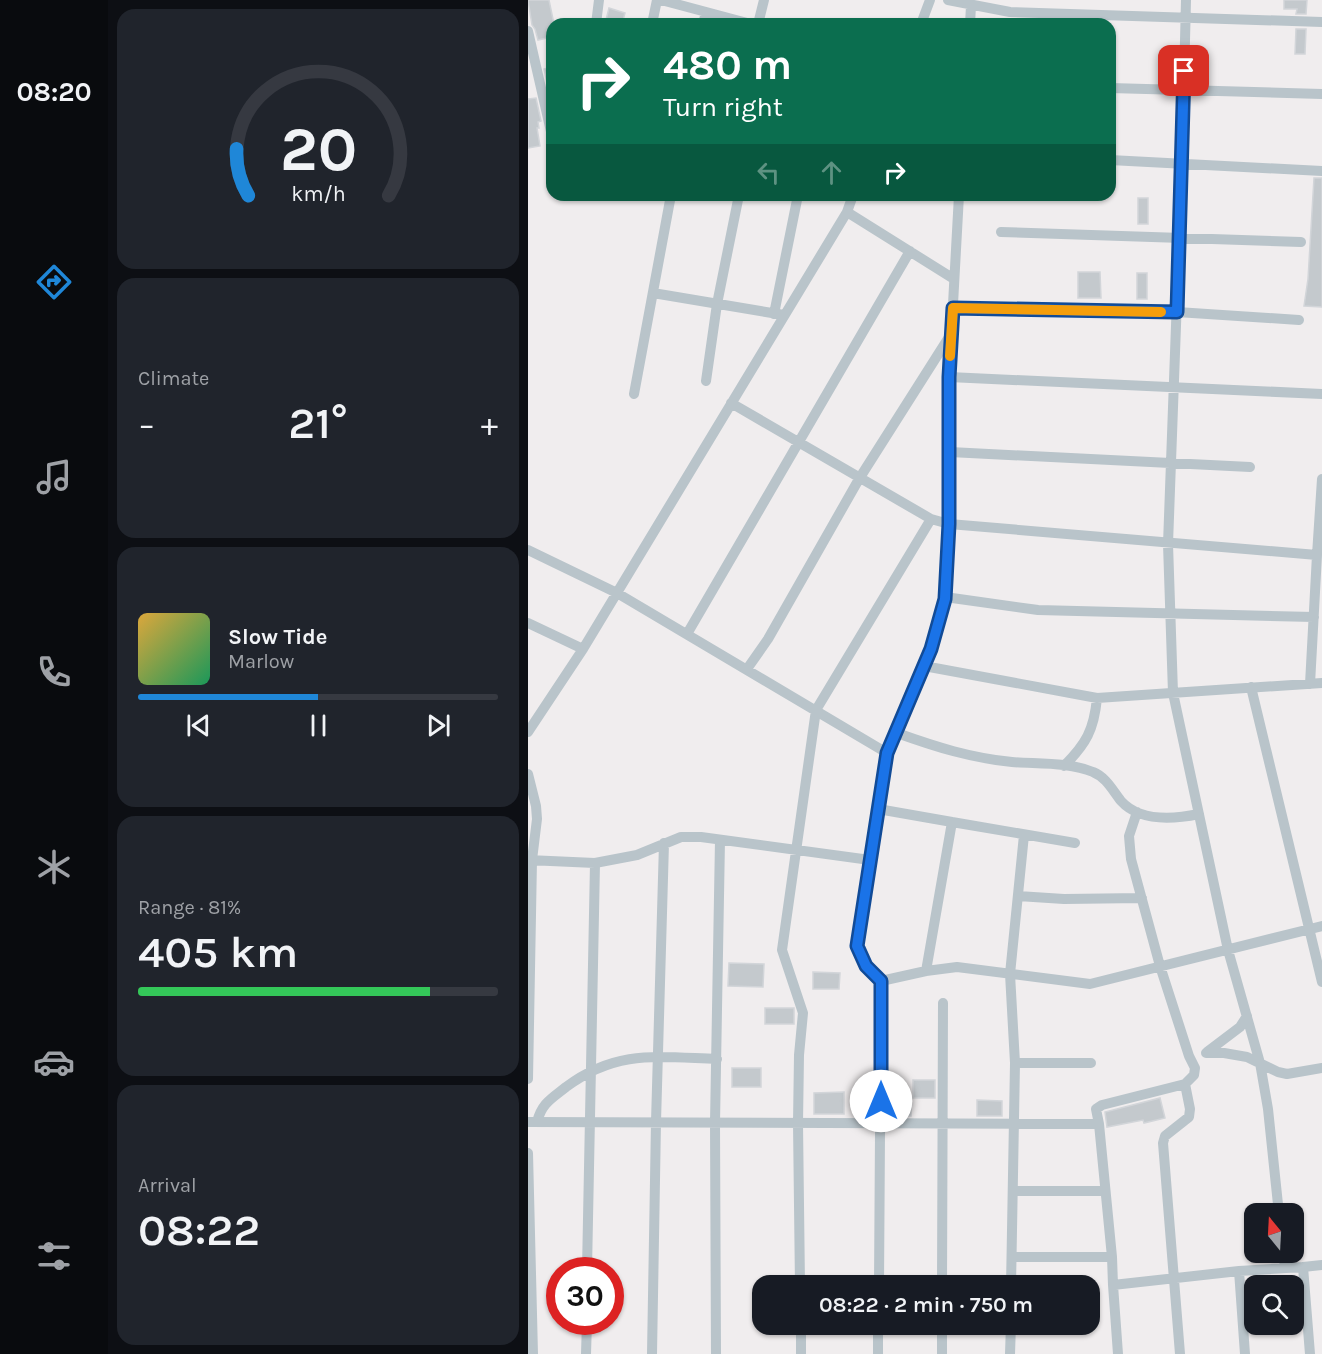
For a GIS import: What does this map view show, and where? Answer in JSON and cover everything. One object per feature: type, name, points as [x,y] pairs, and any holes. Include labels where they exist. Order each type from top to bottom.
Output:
[{"type":"street","points":[[597,18],[599,0]]},
{"type":"street","points":[[654,18],[659,0],[728,18]]},
{"type":"street","points":[[760,18],[764,0]]},
{"type":"street","points":[[923,18],[930,0]]},
{"type":"street","points":[[948,0],[1010,12],[1322,21]]},
{"type":"street","points":[[1186,0],[1180,238],[1168,544],[1173,693],[1228,950],[1260,1063],[1268,1109],[1278,1203]]},
{"type":"street","points":[[970,18],[971,6]]},
{"type":"street","points":[[704,18],[706,12]]},
{"type":"street","points":[[528,31],[531,64],[546,115]]},
{"type":"street","points":[[1116,88],[1322,94]]},
{"type":"street","points":[[1116,160],[1322,171]]},
{"type":"street","points":[[633,394],[670,201]]},
{"type":"street","points":[[706,381],[717,304],[738,201]]},
{"type":"street","points":[[779,314],[797,201]]},
{"type":"street","points":[[528,732],[583,649],[732,403],[779,314],[847,212],[851,201]]},
{"type":"street","points":[[879,1275],[881,981],[866,966],[857,946],[887,753],[924,666],[937,631],[945,597],[949,524],[949,377],[959,201]]},
{"type":"street","points":[[847,212],[954,279]]},
{"type":"street","points":[[1001,232],[1301,242]]},
{"type":"street","points":[[687,634],[910,251]]},
{"type":"street","points":[[653,293],[779,314]]},
{"type":"street","points":[[953,308],[1177,312],[1299,320]]},
{"type":"street","points":[[747,669],[768,639],[859,479],[952,332]]},
{"type":"street","points":[[949,377],[1322,394]]},
{"type":"street","points":[[732,403],[859,479],[931,519],[949,524],[1317,555]]},
{"type":"street","points":[[950,452],[1250,467]]},
{"type":"street","points":[[1310,684],[1322,478]]},
{"type":"street","points":[[800,1275],[798,1123],[799,1055],[803,1013],[782,950],[816,710],[931,519]]},
{"type":"street","points":[[528,550],[617,593],[887,753]]},
{"type":"street","points":[[945,597],[1038,610],[1314,617]]},
{"type":"street","points":[[528,623],[583,649]]},
{"type":"street","points":[[924,666],[1097,698],[1322,683]]},
{"type":"street","points":[[1251,687],[1322,982]]},
{"type":"street","points":[[1064,766],[1088,739],[1095,717],[1097,698]]},
{"type":"street","points":[[897,733],[950,752],[1010,762],[1064,766],[1093,772],[1102,777],[1123,804],[1137,812],[1174,819],[1199,814]]},
{"type":"street","points":[[528,774],[537,819],[530,860],[528,1079]]},
{"type":"street","points":[[878,809],[1075,843]]},
{"type":"street","points":[[1118,1354],[1112,1257],[1096,1109],[1098,1106],[1185,1084],[1194,1076],[1195,1068],[1160,966],[1131,859],[1130,836],[1137,812]]},
{"type":"street","points":[[926,971],[952,822]]},
{"type":"street","points":[[1011,1275],[1015,1063],[1010,974],[1024,835]]},
{"type":"street","points":[[530,860],[595,862],[637,855],[681,837],[870,860]]},
{"type":"street","points":[[716,1354],[715,1123],[720,840]]},
{"type":"street","points":[[652,1354],[664,843]]},
{"type":"street","points":[[587,1257],[595,862]]},
{"type":"street","points":[[1018,896],[1064,899],[1142,898]]},
{"type":"street","points":[[881,981],[957,967],[1090,984],[1322,926]]},
{"type":"street","points":[[942,1275],[943,1003]]},
{"type":"street","points":[[1206,1053],[1240,1027],[1247,1016]]},
{"type":"street","points":[[1189,1056],[1224,1053],[1247,1057],[1287,1074],[1322,1068]]},
{"type":"street","points":[[532,1122],[540,1109],[554,1096],[590,1072],[607,1064],[634,1057],[717,1059]]},
{"type":"street","points":[[1015,1063],[1091,1063]]},
{"type":"street","points":[[1180,1354],[1163,1143],[1165,1136],[1189,1118],[1190,1109],[1185,1084]]},
{"type":"street","points":[[532,1122],[1099,1124]]},
{"type":"street","points":[[528,1153],[533,1354]]},
{"type":"street","points":[[1013,1191],[1105,1191]]},
{"type":"street","points":[[1012,1257],[1112,1257]]},
{"type":"street","points":[[1284,1263],[1285,1268]]},
{"type":"street","points":[[1113,1285],[1239,1271],[1322,1265]]},
{"type":"street","points":[[1303,1267],[1310,1354]]},
{"type":"street","points":[[1239,1271],[1245,1354]]},
{"type":"street","points":[[586,1335],[586,1354]]},
{"type":"street","points":[[801,1335],[801,1354]]},
{"type":"street","points":[[878,1335],[878,1354]]},
{"type":"street","points":[[942,1335],[942,1354]]},
{"type":"street","points":[[1010,1354],[1011,1335]]},
{"type":"building","points":[[528,0],[549,0],[553,18],[546,18],[546,38],[538,40],[532,25]]},
{"type":"building","points":[[1284,0],[1307,0],[1306,14],[1296,14],[1297,9],[1284,9]]},
{"type":"building","points":[[609,8],[625,13],[624,18],[606,18]]},
{"type":"building","points":[[1296,29],[1306,29],[1305,54],[1295,54]]},
{"type":"building","points":[[536,98],[541,121],[538,122],[539,128],[537,128],[540,146],[528,148],[528,99]]},
{"type":"building","points":[[1314,178],[1322,178],[1322,307],[1304,306],[1308,279]]},
{"type":"building","points":[[1138,198],[1148,198],[1148,224],[1138,224]]},
{"type":"building","points":[[1078,272],[1100,272],[1101,298],[1078,298]]},
{"type":"building","points":[[1137,273],[1147,273],[1147,299],[1137,299]]},
{"type":"building","points":[[729,963],[764,964],[763,987],[728,986]]},
{"type":"building","points":[[813,972],[840,973],[839,989],[813,989]]},
{"type":"building","points":[[765,1008],[794,1008],[794,1024],[765,1024]]},
{"type":"building","points":[[732,1068],[761,1068],[761,1087],[732,1087]]},
{"type":"building","points":[[913,1080],[935,1080],[935,1098],[913,1098]]},
{"type":"building","points":[[844,1092],[844,1114],[814,1114],[814,1093]]},
{"type":"building","points":[[888,1098],[911,1099],[911,1116],[888,1116]]},
{"type":"building","points":[[1160,1098],[1165,1118],[1107,1127],[1105,1112]]},
{"type":"building","points":[[977,1100],[1002,1101],[1002,1116],[977,1116]]},
{"type":"slow traffic","points":[[950,356],[953,308],[1161,312]]},
{"type":"route","points":[[881,1101],[881,981],[866,966],[857,946],[887,753],[931,649],[945,599],[949,524],[949,377],[953,308],[1177,312],[1184,71]]}]
